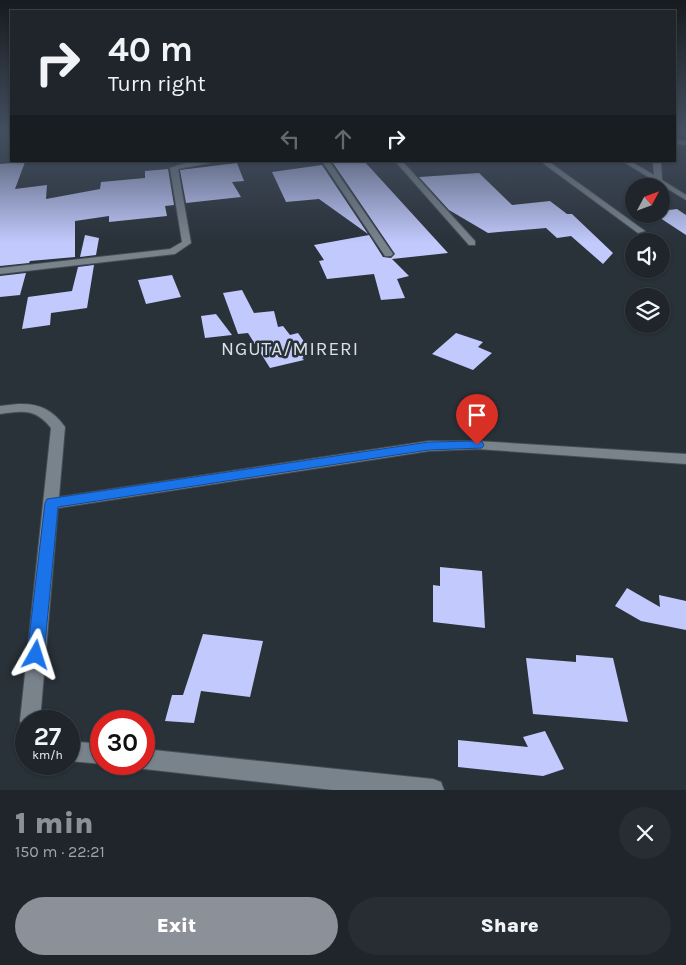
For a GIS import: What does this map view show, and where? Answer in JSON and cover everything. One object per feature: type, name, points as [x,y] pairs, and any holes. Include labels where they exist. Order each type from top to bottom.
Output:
[{"type":"street","points":[[0,271],[172,252],[187,243],[174,169]]},
{"type":"street","points":[[330,169],[388,254]]},
{"type":"street","points":[[405,169],[472,243]]},
{"type":"street","points":[[554,169],[641,231]]},
{"type":"street","points":[[638,169],[654,178]]},
{"type":"street","points":[[670,188],[686,198]]},
{"type":"street","points":[[0,410],[37,408],[49,414],[58,427],[52,503],[29,710]]},
{"type":"street","points":[[52,503],[429,446],[477,445],[686,459]]},
{"type":"street","points":[[155,760],[433,790]]},
{"type":"building","points":[[0,169],[22,169],[15,189],[47,185],[46,199],[100,189],[101,182],[145,178],[145,171],[168,169],[174,205],[165,206],[167,216],[109,222],[109,216],[75,221],[75,257],[0,266]]},
{"type":"building","points":[[239,169],[244,181],[232,182],[241,197],[186,203],[180,170]]},
{"type":"building","points":[[294,169],[325,169],[368,234],[319,199],[286,202],[272,172]]},
{"type":"building","points":[[337,169],[371,169],[448,253],[392,259],[409,276],[397,279],[405,298],[381,300],[374,274],[327,279],[319,261],[324,260],[314,245],[369,235],[383,257],[391,258],[395,254]]},
{"type":"building","points":[[479,173],[512,205],[550,201],[567,214],[572,214],[613,253],[603,264],[571,236],[557,238],[546,228],[488,233],[449,210],[419,177]]},
{"type":"building","points":[[677,209],[686,215],[686,235],[668,223],[670,223],[670,210]]},
{"type":"building","points":[[85,235],[99,238],[96,255],[80,257]]},
{"type":"building","points":[[94,265],[87,308],[51,313],[50,325],[22,329],[28,297],[72,291],[78,267]]},
{"type":"building","points":[[26,273],[20,295],[0,297],[0,276]]},
{"type":"building","points":[[172,275],[181,297],[146,304],[138,280]]},
{"type":"building","points":[[242,290],[254,313],[274,311],[278,327],[283,326],[290,335],[298,333],[312,353],[302,358],[304,360],[270,368],[248,333],[238,334],[223,293]]},
{"type":"building","points":[[216,314],[232,335],[205,338],[201,316]]},
{"type":"building","points":[[456,333],[483,342],[478,347],[492,353],[473,370],[432,354]]},
{"type":"building","points":[[440,567],[482,571],[485,628],[433,622],[433,585],[440,586]]},
{"type":"building","points":[[627,588],[660,607],[659,595],[686,601],[686,630],[641,621],[615,606]]},
{"type":"building","points":[[203,634],[263,641],[250,697],[201,691],[194,723],[165,721],[172,695],[183,695]]},
{"type":"building","points":[[576,655],[613,658],[628,722],[533,714],[526,658],[576,662]]},
{"type":"building","points":[[545,731],[564,769],[543,776],[458,767],[458,740],[528,747],[523,737]]},
{"type":"district","name":"NGUTA/MIRERI","points":[[290,349]]},
{"type":"route","points":[[36,655],[52,503],[429,446],[477,445]]}]
